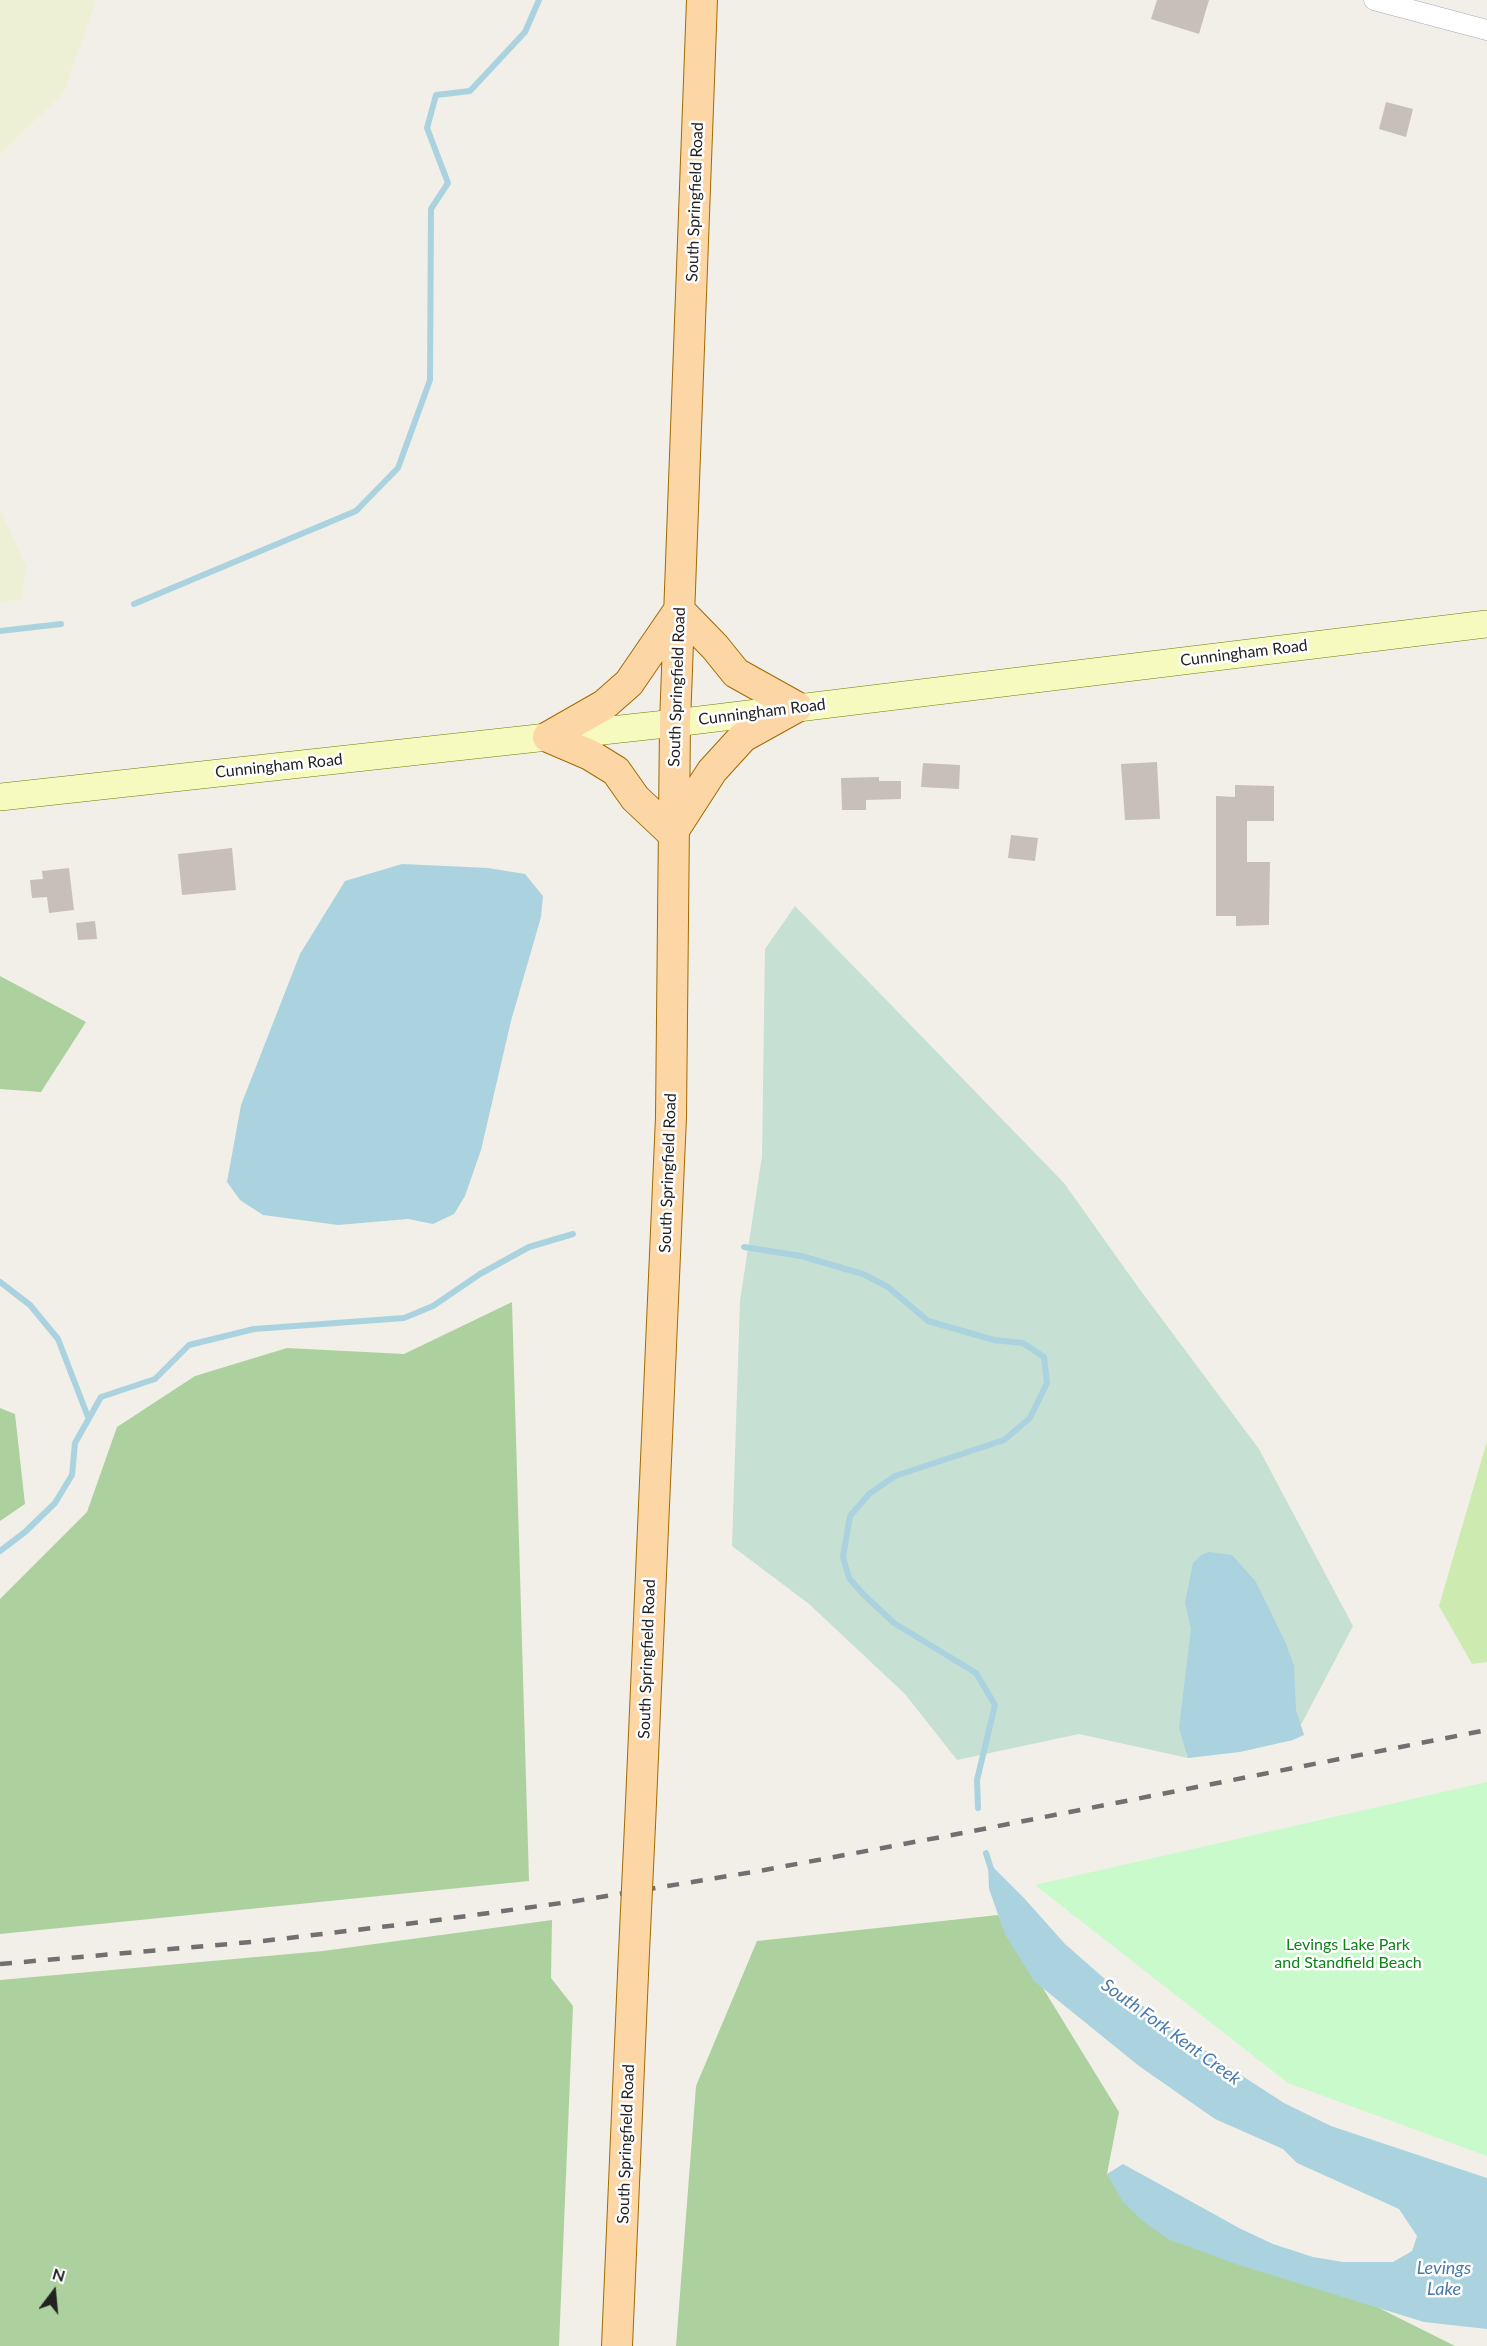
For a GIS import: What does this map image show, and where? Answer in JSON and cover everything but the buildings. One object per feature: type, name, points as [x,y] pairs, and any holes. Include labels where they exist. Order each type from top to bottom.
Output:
[{"type":"main road","name":"South Springfield Road","points":[[617,2346],[671,1117],[672,833],[675,723],[702,0]]},
{"type":"main road","points":[[548,737],[604,705],[629,683],[679,610],[715,647],[736,673],[797,707]]},
{"type":"main road","name":"Cunningham Road","points":[[0,797],[675,723],[1487,624]]},
{"type":"main road","points":[[548,737],[590,755],[616,771],[635,798],[672,833],[712,771],[743,737],[797,707]]},
{"type":"street","points":[[1374,0],[1487,30]]},
{"type":"green space","points":[[0,0],[96,0],[64,92],[0,155]]},
{"type":"green space","points":[[0,509],[26,566],[22,599],[0,603]]},
{"type":"green space","points":[[795,906],[1064,1183],[1138,1287],[1259,1449],[1353,1626],[1293,1740],[1188,1758],[1079,1734],[957,1760],[905,1694],[809,1604],[732,1546],[740,1301],[762,1156],[765,949]]},
{"type":"green space","points":[[0,976],[86,1022],[41,1092],[0,1089]]},
{"type":"green space","points":[[512,1302],[529,1881],[0,1934],[0,1599],[87,1512],[117,1427],[195,1376],[287,1348],[404,1354]]},
{"type":"green space","points":[[0,1408],[15,1414],[25,1504],[0,1521]]},
{"type":"green space","points":[[1487,1441],[1487,1662],[1472,1664],[1439,1606]]},
{"type":"green space","name":"Levings Lake Park and Standfield Beach","points":[[1487,1782],[1487,2156],[1288,2083],[1035,1885]]},
{"type":"green space","points":[[998,1915],[1119,2112],[1107,2174],[1168,2239],[1377,2307],[1455,2346],[676,2346],[696,2086],[757,1941]]},
{"type":"green space","points":[[552,1920],[551,1978],[573,2006],[559,2346],[0,2346],[0,1980],[323,1951]]},
{"type":"water","points":[[402,864],[488,868],[525,874],[543,896],[541,917],[511,1021],[481,1150],[465,1196],[454,1214],[433,1224],[408,1219],[338,1225],[263,1215],[240,1200],[227,1182],[241,1105],[300,954],[345,881]]},
{"type":"water","points":[[1209,1552],[1232,1555],[1256,1582],[1287,1646],[1294,1666],[1296,1710],[1304,1735],[1293,1740],[1240,1752],[1188,1758],[1179,1728],[1191,1629],[1185,1603],[1193,1563],[1201,1555]]},
{"type":"water","name":"Levings Lake","points":[[988,1862],[1065,1944],[1106,1980],[1230,2068],[1284,2103],[1331,2126],[1487,2178],[1487,2329],[1424,2322],[1236,2264],[1168,2239],[1143,2221],[1123,2202],[1107,2174],[1123,2164],[1241,2229],[1273,2244],[1313,2257],[1343,2262],[1393,2262],[1412,2251],[1417,2236],[1399,2209],[1297,2163],[1283,2149],[1215,2119],[1139,2066],[1034,1981],[1005,1934],[989,1889]]},
{"type":"waterway","points":[[134,604],[356,511],[398,468],[430,380],[431,209],[448,183],[427,128],[436,95],[470,91],[525,32],[539,0]]},
{"type":"waterway","points":[[0,631],[61,624]]},
{"type":"waterway","name":"South Fork Kent Creek","points":[[0,1551],[25,1532],[55,1503],[72,1475],[75,1443],[101,1397],[155,1379],[189,1345],[254,1329],[404,1318],[433,1306],[480,1274],[529,1247],[573,1234]]},
{"type":"waterway","name":"South Fork Kent Creek","points":[[744,1247],[801,1256],[863,1274],[888,1287],[928,1321],[994,1340],[1023,1343],[1044,1357],[1047,1383],[1030,1418],[1004,1440],[895,1476],[869,1494],[850,1516],[843,1557],[849,1578],[863,1594],[894,1623],[976,1673],[995,1705],[977,1780],[978,1808]]},
{"type":"waterway","points":[[0,1282],[30,1305],[58,1339],[88,1417]]},
{"type":"waterway","name":"South Fork Kent Creek","points":[[986,1853],[991,1869]]},
{"type":"railway","points":[[0,1964],[263,1941],[576,1901],[759,1871],[968,1832],[1487,1730]]}]
